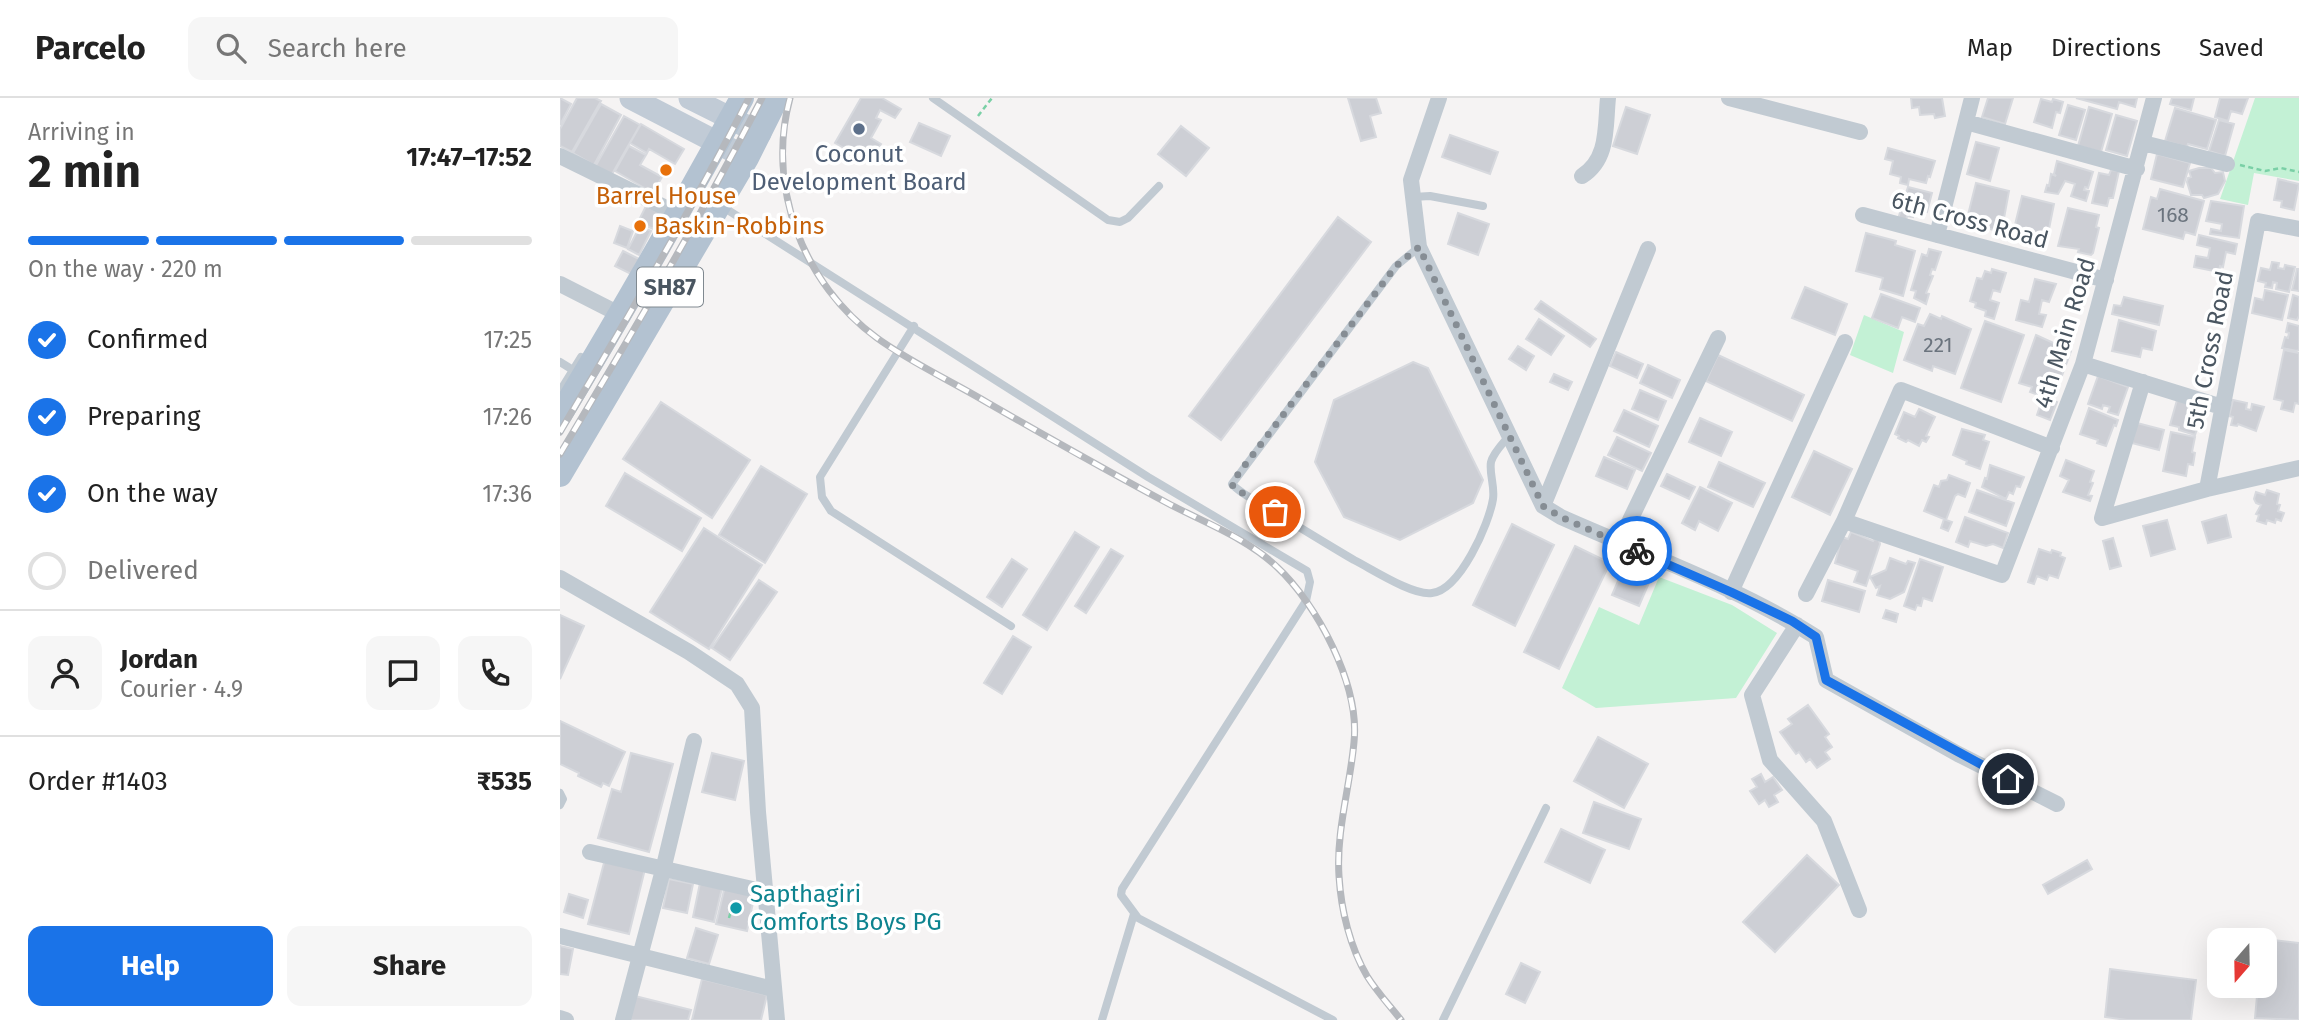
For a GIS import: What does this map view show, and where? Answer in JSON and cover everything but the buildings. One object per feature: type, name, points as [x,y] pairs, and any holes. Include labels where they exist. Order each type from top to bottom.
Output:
[{"type":"main road","points":[[631,98],[747,158]]},
{"type":"main road","points":[[690,98],[737,108],[760,133]]},
{"type":"main road","name":"SH87","points":[[560,475],[747,158],[778,98]]},
{"type":"main road","name":"SH87","points":[[560,415],[612,315],[678,214],[737,108]]},
{"type":"street","points":[[1439,98],[1411,180],[1419,247],[1543,506],[1561,517],[1731,592],[1797,625],[1816,637],[1826,680],[1958,754],[2057,804]]},
{"type":"street","points":[[1583,176],[1594,168],[1602,154],[1608,98]]},
{"type":"street","points":[[1729,98],[1860,132]]},
{"type":"street","points":[[1937,235],[1972,98]]},
{"type":"street","name":"4th Main Road","points":[[1844,521],[2002,575],[2083,363],[2154,98]]},
{"type":"street","points":[[1966,122],[2137,169]]},
{"type":"street","points":[[2143,143],[2227,164]]},
{"type":"street","points":[[560,156],[678,214]]},
{"type":"street","name":"6th Cross Road","points":[[1863,215],[2106,280]]},
{"type":"street","name":"5th Cross Road","points":[[2207,489],[2258,221],[2299,229]]},
{"type":"street","points":[[1543,506],[1648,249]]},
{"type":"street","points":[[560,284],[612,315]]},
{"type":"street","points":[[1619,543],[1718,338]]},
{"type":"street","points":[[1731,592],[1845,342]]},
{"type":"street","points":[[2083,363],[2222,407]]},
{"type":"street","points":[[2143,382],[2102,518],[2207,489],[2299,468]]},
{"type":"street","points":[[1806,594],[1844,521],[1901,390],[2052,448]]},
{"type":"street","points":[[560,578],[689,652],[737,684],[752,708],[777,1020]]},
{"type":"street","points":[[1797,625],[1752,695],[1770,760],[1824,821],[1859,910]]},
{"type":"street","points":[[623,1020],[695,741]]},
{"type":"street","points":[[590,852],[765,892]]},
{"type":"street","points":[[560,936],[773,989]]},
{"type":"street","points":[[560,1018],[566,1020]]},
{"type":"lane","points":[[933,98],[1108,220],[1120,222],[1128,218],[1159,186]]},
{"type":"lane","points":[[1413,197],[1430,196],[1483,206]]},
{"type":"lane","points":[[719,204],[1148,477],[1307,571],[1310,582],[1306,601],[1122,889],[1121,895],[1138,918],[1316,1015],[1333,1020]]},
{"type":"lane","points":[[1419,247],[1396,266],[1232,484],[1336,549],[1395,582],[1423,593],[1433,593],[1448,586],[1474,551],[1493,499],[1494,484],[1490,465],[1492,458],[1509,436]]},
{"type":"lane","points":[[914,326],[820,477],[822,497],[831,511],[1011,626]]},
{"type":"lane","points":[[560,391],[586,350]]},
{"type":"lane","points":[[560,362],[573,370]]},
{"type":"lane","points":[[560,793],[563,799],[560,805]]},
{"type":"lane","points":[[1443,1020],[1546,808]]},
{"type":"lane","points":[[1102,1020],[1135,914]]},
{"type":"path","points":[[971,125],[992,98]]},
{"type":"path","points":[[2227,164],[2265,171],[2281,168],[2299,172]]},
{"type":"path","points":[[729,918],[732,907]]},
{"type":"green space","points":[[2255,98],[2299,98],[2299,181],[2254,173],[2248,205],[2220,199]]},
{"type":"green space","points":[[1864,315],[1904,332],[1893,373],[1850,355]]},
{"type":"green space","points":[[1659,577],[1732,605],[1777,633],[1736,698],[1596,708],[1562,688],[1599,607],[1639,625]]},
{"type":"railway","points":[[560,432],[680,225],[749,98]]},
{"type":"railway","points":[[560,454],[664,278],[762,98]]},
{"type":"railway","points":[[790,98],[784,132],[783,165],[787,199],[811,262],[829,290],[851,316],[877,338],[917,364],[1253,548],[1277,567],[1307,602],[1321,624],[1343,671],[1354,720],[1354,742],[1341,826],[1339,859],[1344,915],[1351,941],[1367,976],[1401,1020]]},
{"type":"way so far","points":[[1275,512],[1234,488],[1232,484],[1396,266],[1419,247],[1543,506],[1561,517],[1637,551]]},
{"type":"place","name":"Coconut Development Board","points":[[859,129]]},
{"type":"place","name":"Barrel House","points":[[666,170]]},
{"type":"place","name":"Baskin-Robbins","points":[[640,226]]},
{"type":"place","name":"Sapthagiri Comforts Boys PG","points":[[736,908]]},
{"type":"route","points":[[1637,551],[1792,621],[1816,637],[1826,680],[2008,779]]}]
